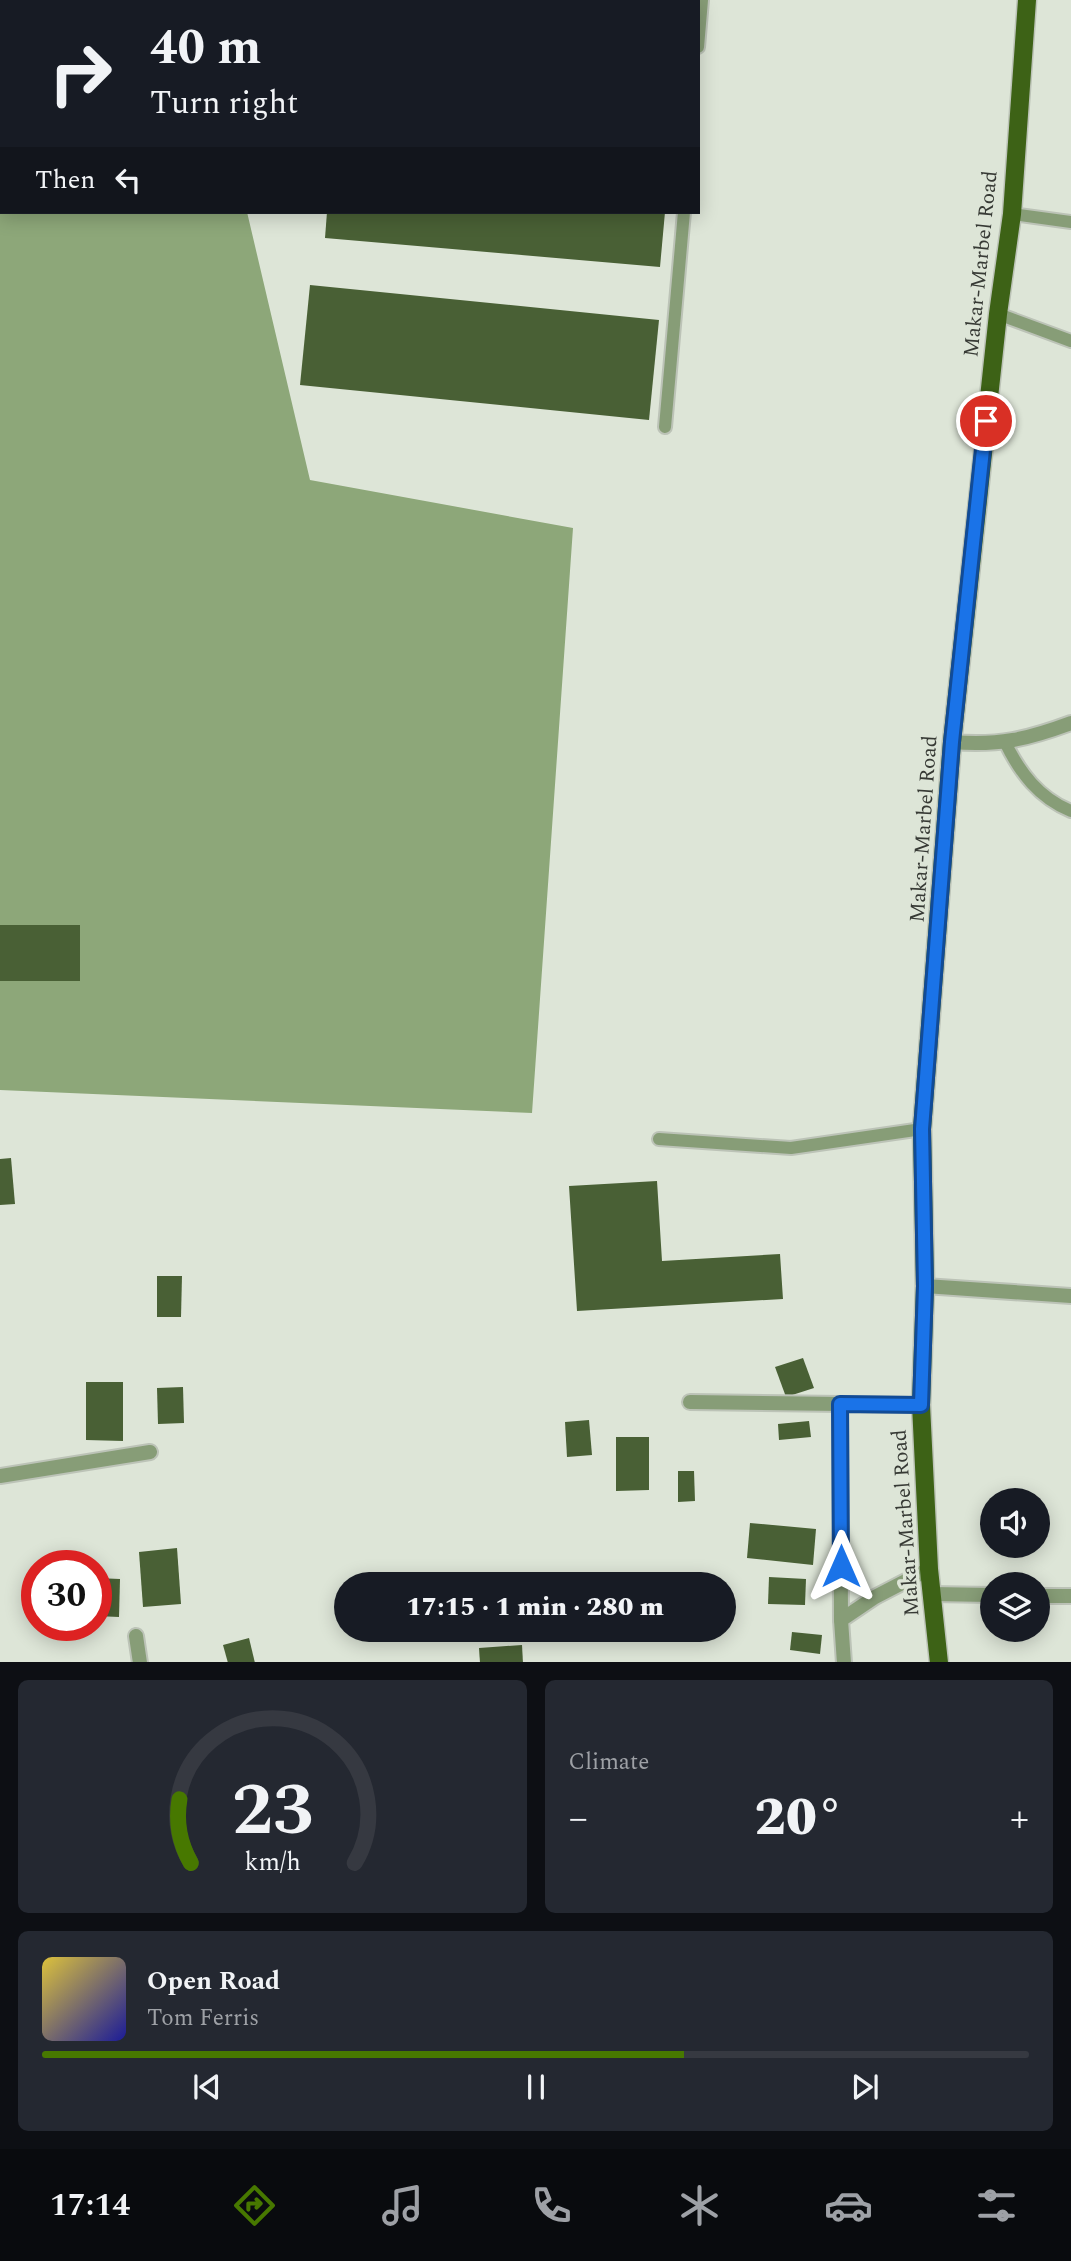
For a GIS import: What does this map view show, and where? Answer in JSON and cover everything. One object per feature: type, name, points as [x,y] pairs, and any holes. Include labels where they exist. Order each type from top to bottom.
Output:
[{"type":"main road","name":"Makar-Marbel Road","points":[[939,1662],[929,1569],[921,1405],[925,1286],[922,1129],[952,742],[998,314],[1012,214],[1027,0]]},
{"type":"street","points":[[952,742],[1005,743],[1026,740],[1071,723]]},
{"type":"street","points":[[925,1286],[1071,1296]]},
{"type":"street","points":[[690,1402],[921,1405]]},
{"type":"street","points":[[840,1404],[841,1620],[844,1662]]},
{"type":"street","points":[[0,1476],[150,1452]]},
{"type":"street","points":[[841,1620],[875,1597],[929,1569]]},
{"type":"street","points":[[931,1594],[980,1595]]},
{"type":"street","points":[[1050,1596],[1071,1596]]},
{"type":"street","points":[[136,1636],[140,1662]]},
{"type":"lane","points":[[700,24],[702,0]]},
{"type":"lane","points":[[665,427],[684,214]]},
{"type":"lane","points":[[1012,214],[1071,222]]},
{"type":"lane","points":[[998,314],[1071,341]]},
{"type":"lane","points":[[1005,743],[1031,785],[1057,806],[1071,811]]},
{"type":"lane","points":[[659,1139],[791,1148],[922,1129]]},
{"type":"green space","points":[[0,214],[247,214],[310,480],[573,528],[532,1113],[0,1090]]},
{"type":"building","points":[[327,214],[665,214],[660,267],[325,238]]},
{"type":"building","points":[[310,285],[659,320],[649,420],[300,385]]},
{"type":"building","points":[[0,925],[80,925],[80,981],[0,981]]},
{"type":"building","points":[[11,1158],[15,1204],[0,1205],[0,1159]]},
{"type":"building","points":[[657,1181],[662,1261],[780,1254],[783,1299],[577,1311],[569,1186]]},
{"type":"building","points":[[157,1276],[182,1276],[181,1317],[157,1317]]},
{"type":"building","points":[[803,1358],[814,1388],[786,1397],[775,1367]]},
{"type":"building","points":[[86,1382],[123,1382],[123,1441],[86,1440]]},
{"type":"building","points":[[183,1387],[184,1423],[158,1424],[157,1388]]},
{"type":"building","points":[[589,1420],[592,1455],[567,1457],[565,1422]]},
{"type":"building","points":[[809,1421],[811,1437],[779,1440],[778,1424]]},
{"type":"building","points":[[616,1437],[649,1437],[649,1490],[616,1491]]},
{"type":"building","points":[[678,1471],[694,1471],[695,1501],[678,1502]]},
{"type":"building","points":[[750,1523],[816,1529],[813,1565],[747,1558]]},
{"type":"building","points":[[177,1548],[181,1604],[143,1607],[139,1552]]},
{"type":"building","points":[[769,1577],[806,1579],[805,1605],[768,1604]]},
{"type":"building","points":[[112,1579],[120,1579],[119,1617],[112,1617]]},
{"type":"building","points":[[792,1632],[822,1635],[820,1654],[790,1650]]},
{"type":"building","points":[[249,1638],[255,1662],[228,1662],[223,1645]]},
{"type":"building","points":[[522,1645],[523,1662],[480,1662],[479,1648]]},
{"type":"route","points":[[841,1566],[840,1404],[921,1405],[925,1286],[922,1129],[942,905],[952,742],[986,421]]}]
